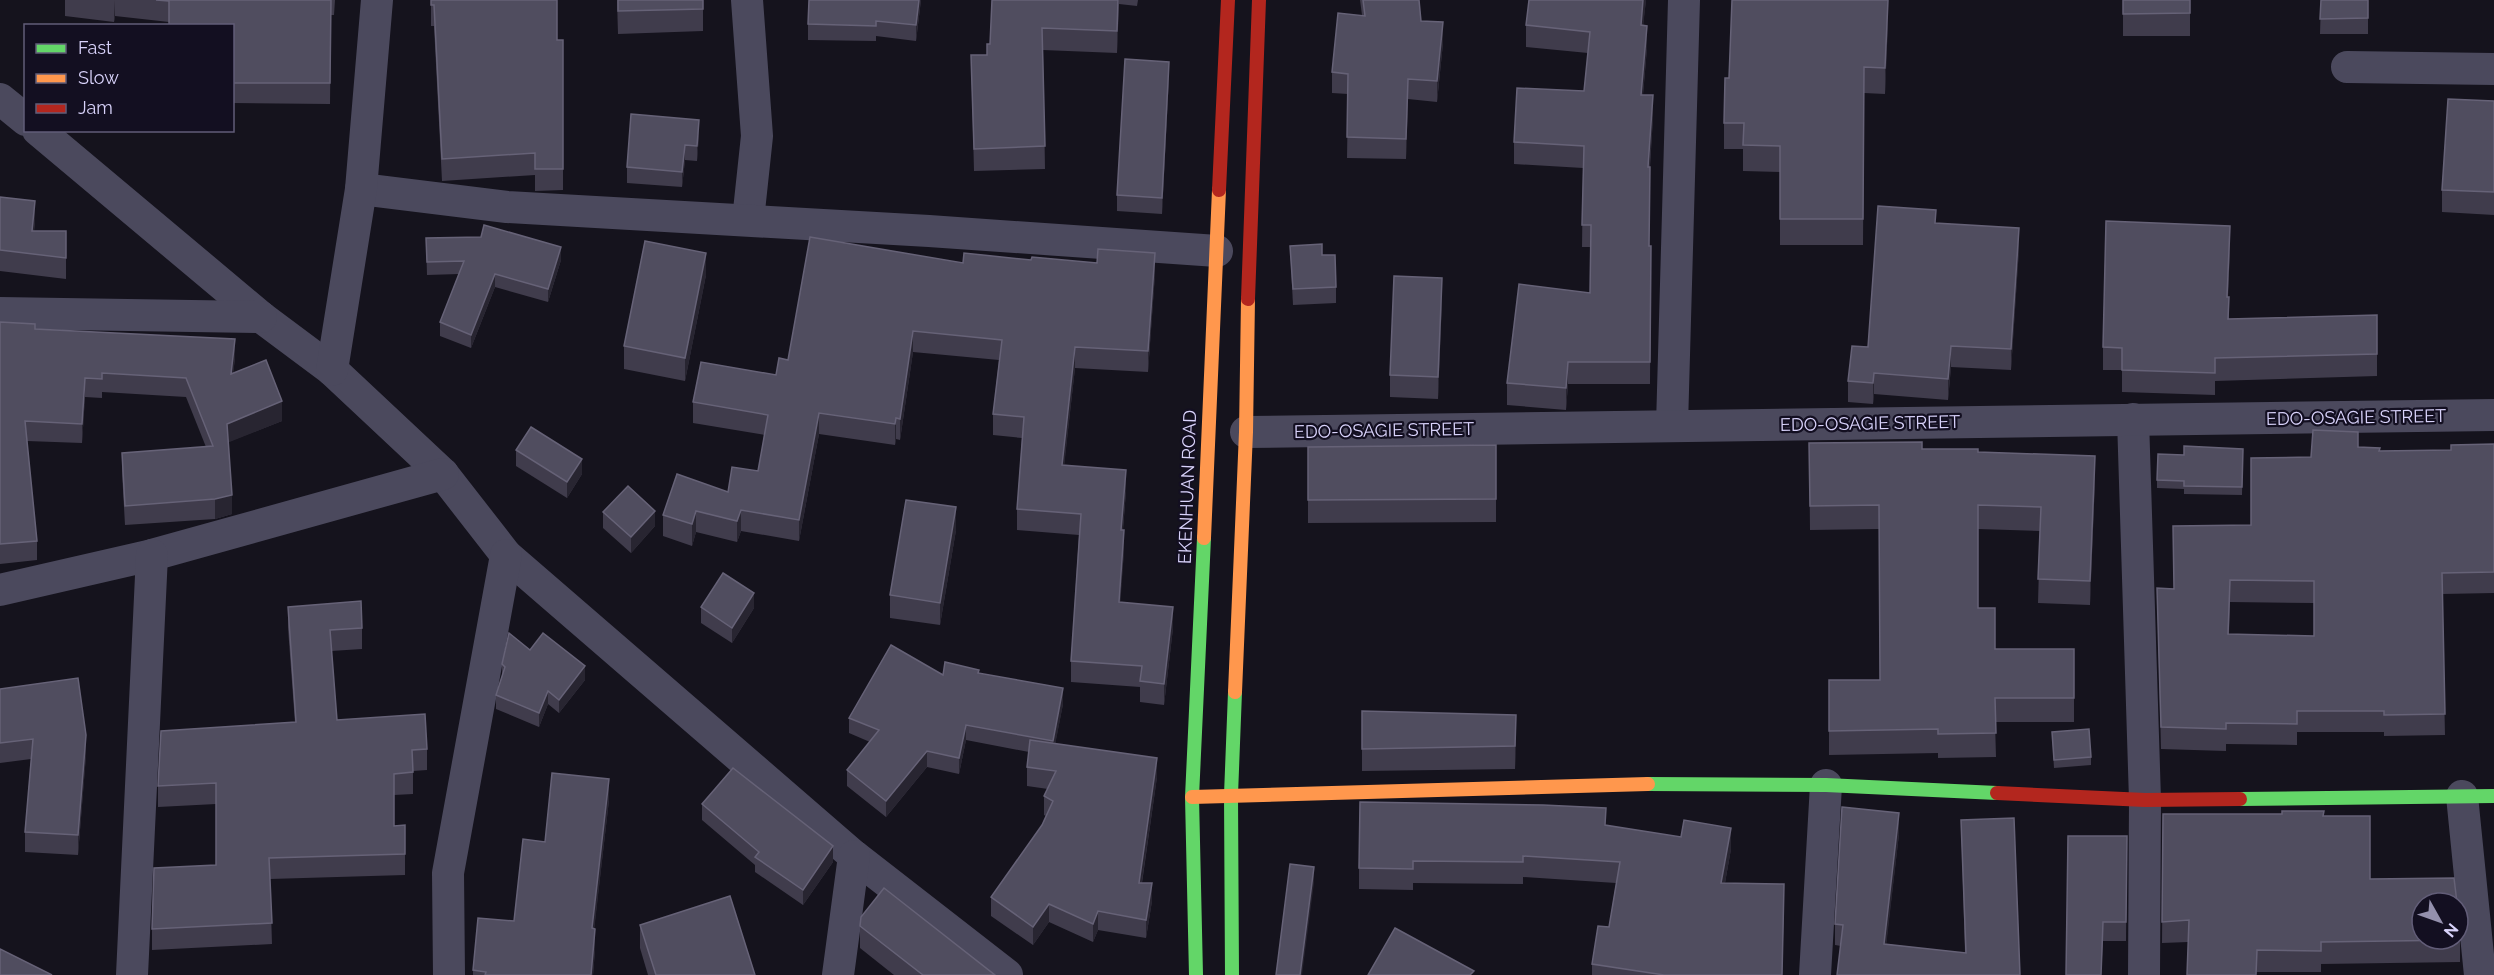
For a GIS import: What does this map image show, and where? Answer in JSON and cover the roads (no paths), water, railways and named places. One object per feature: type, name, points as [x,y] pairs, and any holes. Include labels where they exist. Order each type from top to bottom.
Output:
[{"type":"main road","name":"EKENHUAN ROAD","points":[[1196,975],[1192,797],[1206,442],[1228,0]]},
{"type":"main road","points":[[1232,975],[1231,795],[1246,432],[1249,241],[1258,0]]},
{"type":"main road","points":[[1192,797],[1668,783],[1826,785],[2145,800],[2494,796]]},
{"type":"street","points":[[332,370],[361,189],[377,0]]},
{"type":"street","points":[[747,0],[757,136],[748,220]]},
{"type":"street","points":[[1672,426],[1684,0]]},
{"type":"street","points":[[2347,67],[2494,69]]},
{"type":"street","points":[[0,99],[24,118]]},
{"type":"street","points":[[40,132],[261,317],[332,370],[443,474],[506,555],[854,856],[1007,975]]},
{"type":"street","points":[[361,189],[507,207],[748,220],[1217,251]]},
{"type":"street","points":[[0,313],[261,317]]},
{"type":"street","name":"EDO-OSAGIE STREET","points":[[1246,432],[2494,415]]},
{"type":"street","points":[[2133,420],[2145,800],[2144,975]]},
{"type":"street","points":[[0,590],[152,555],[443,474]]},
{"type":"street","points":[[132,975],[152,555]]},
{"type":"street","points":[[448,975],[448,873],[506,555]]},
{"type":"street","points":[[1815,975],[1826,785]]},
{"type":"street","points":[[2462,796],[2480,975]]},
{"type":"street","points":[[838,975],[854,856]]}]
